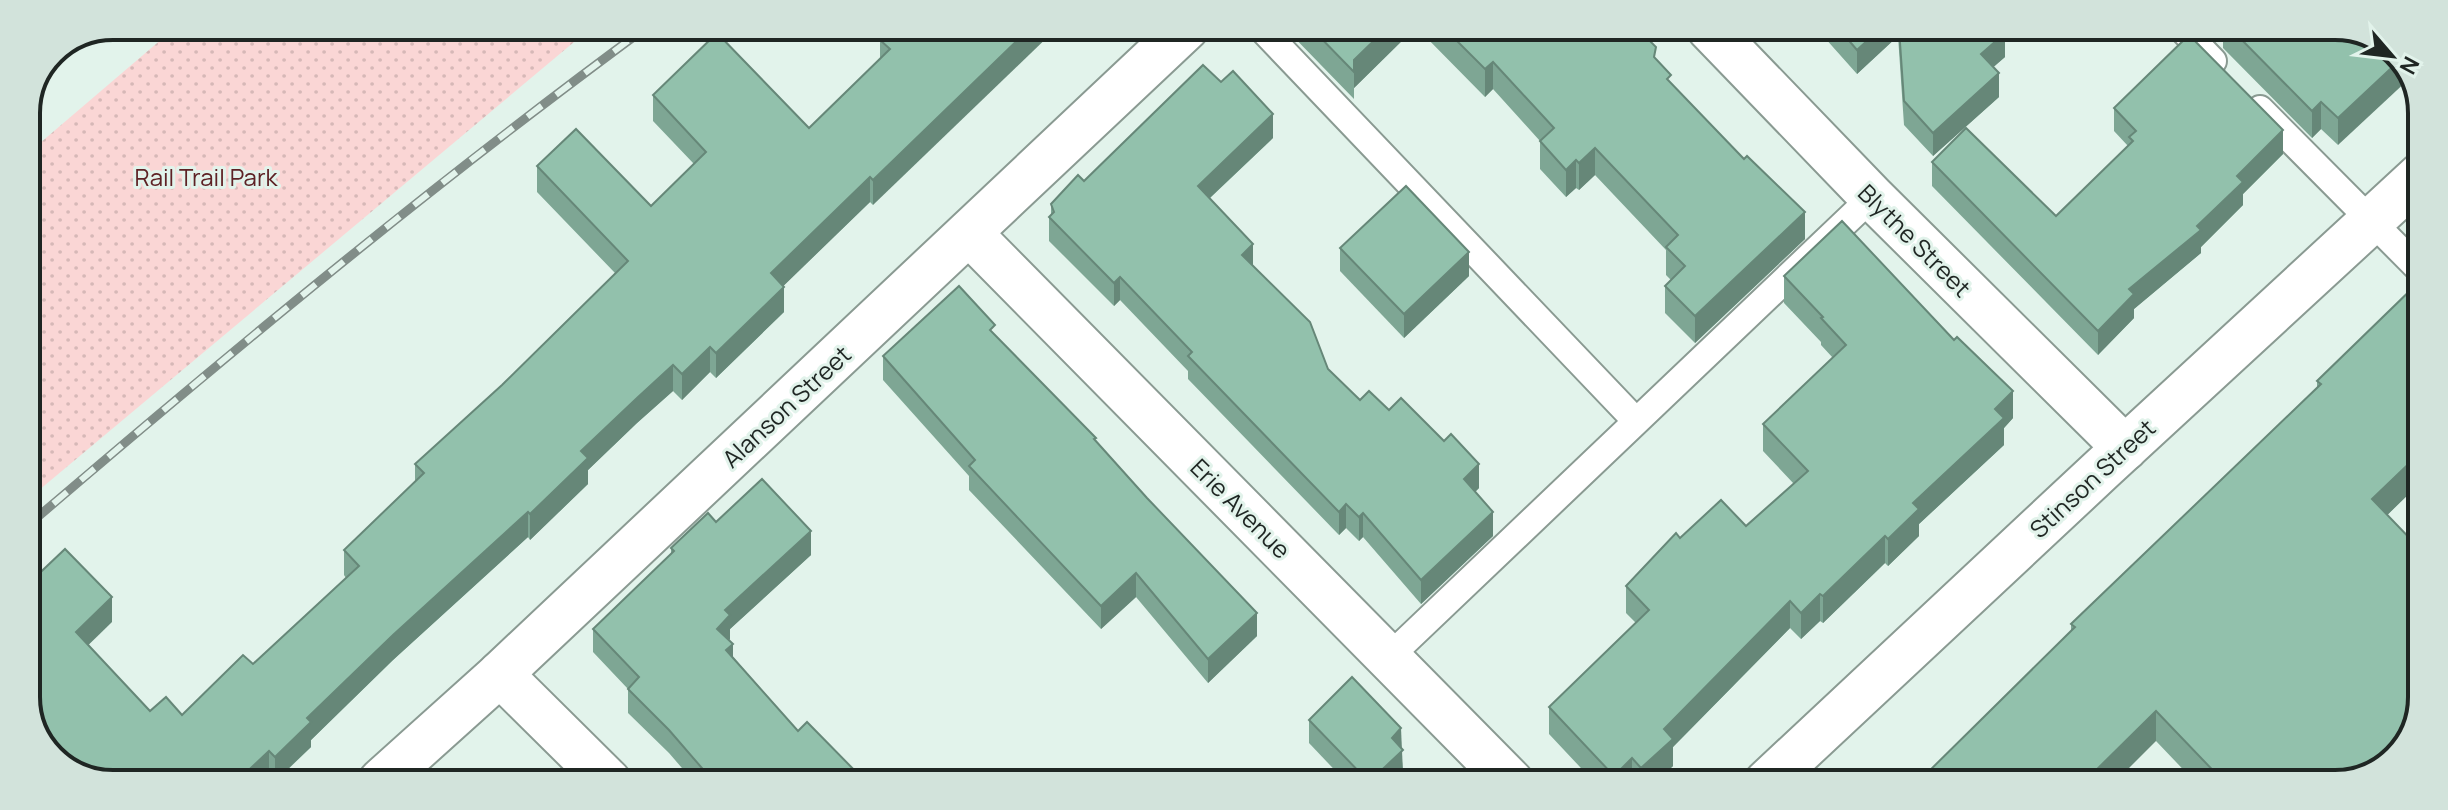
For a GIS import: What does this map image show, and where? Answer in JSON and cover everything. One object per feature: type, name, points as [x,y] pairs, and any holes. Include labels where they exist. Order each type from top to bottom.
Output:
[{"type":"street","name":"Alanson Street","points":[[393,770],[500,674],[1173,40]]},
{"type":"street","name":"Blythe Street","points":[[1721,40],[1872,197],[2125,448]]},
{"type":"street","name":"Stinson Street","points":[[1780,770],[2408,187]]},
{"type":"street","name":"Erie Avenue","points":[[970,234],[1499,770]]},
{"type":"street","points":[[500,674],[597,770]]},
{"type":"lane","points":[[1272,40],[1636,421]]},
{"type":"lane","points":[[2193,40],[2408,258]]},
{"type":"lane","points":[[1389,657],[1872,197]]},
{"type":"green space","name":"Rail Trail Park","points":[[161,40],[576,40],[40,489],[40,143]]},
{"type":"building","points":[[710,40],[724,40],[809,128],[890,49],[880,40],[1018,40],[873,180],[870,177],[771,273],[784,287],[716,353],[710,347],[682,374],[673,365],[581,451],[588,458],[530,514],[528,512],[393,635],[307,718],[311,722],[275,757],[269,751],[249,770],[113,770],[94,768],[72,758],[55,741],[46,725],[40,702],[40,573],[65,549],[112,597],[76,632],[150,711],[166,697],[182,715],[243,655],[253,664],[359,566],[344,550],[424,473],[415,464],[502,385],[628,261],[537,166],[576,129],[651,206],[706,152],[653,95]]},
{"type":"building","points":[[1323,40],[1375,40],[1354,60],[1354,72]]},
{"type":"building","points":[[1456,40],[1649,40],[1656,47],[1654,57],[1671,75],[1667,79],[1744,159],[1747,156],[1805,212],[1695,316],[1665,286],[1685,266],[1666,247],[1678,235],[1595,148],[1566,170],[1540,141],[1554,128],[1493,62],[1485,69]]},
{"type":"building","points":[[1848,40],[1868,40],[1857,50]]},
{"type":"building","points":[[1900,40],[1997,40],[1981,54],[1999,73],[1933,133],[1904,101]]},
{"type":"building","points":[[2184,40],[2194,40],[2283,130],[2237,176],[2243,182],[2197,226],[2201,230],[2129,289],[2134,294],[2098,331],[1932,162],[1966,128],[2056,216],[2133,141],[2129,137],[2136,131],[2114,108]]},
{"type":"building","points":[[2242,40],[2354,42],[2372,50],[2392,68],[2338,118],[2321,102],[2312,111]]},
{"type":"building","points":[[1203,65],[1221,82],[1233,71],[1273,114],[1198,186],[1253,244],[1242,255],[1310,322],[1328,369],[1360,400],[1369,391],[1389,410],[1401,398],[1444,441],[1451,434],[1479,464],[1464,479],[1493,512],[1421,580],[1363,513],[1359,517],[1346,504],[1339,512],[1188,356],[1192,352],[1120,277],[1114,283],[1049,217],[1054,212],[1051,204],[1078,175],[1084,181]]},
{"type":"building","points":[[1406,186],[1469,252],[1404,314],[1340,248]]},
{"type":"building","points":[[1842,221],[1954,340],[1957,337],[2013,391],[1995,409],[2004,418],[1913,503],[1919,509],[1888,539],[1885,536],[1823,596],[1820,594],[1801,613],[1790,601],[1664,729],[1673,739],[1641,768],[1632,758],[1620,770],[1608,770],[1549,707],[1649,610],[1626,586],[1676,533],[1680,538],[1721,500],[1746,526],[1808,471],[1763,424],[1846,345],[1784,276]]},
{"type":"building","points":[[959,286],[995,325],[990,330],[1096,438],[1147,498],[1257,613],[1208,659],[1136,573],[1101,606],[969,466],[975,460],[883,356]]},
{"type":"building","points":[[2408,293],[2408,464],[2372,499],[2408,536],[2408,697],[2406,716],[2390,745],[2379,755],[2349,769],[2213,770],[2156,711],[2096,770],[1930,770],[2075,627],[2071,624],[2321,384],[2317,381]]},
{"type":"building","points":[[762,479],[811,531],[725,610],[730,615],[717,629],[733,644],[726,650],[798,731],[807,722],[854,770],[704,770],[628,689],[639,677],[593,629],[674,551],[671,548],[708,513],[716,522]]},
{"type":"building","points":[[1352,677],[1401,728],[1392,738],[1403,750],[1382,770],[1357,770],[1309,720]]},
{"type":"railway","points":[[40,515],[332,271],[629,40]]}]
